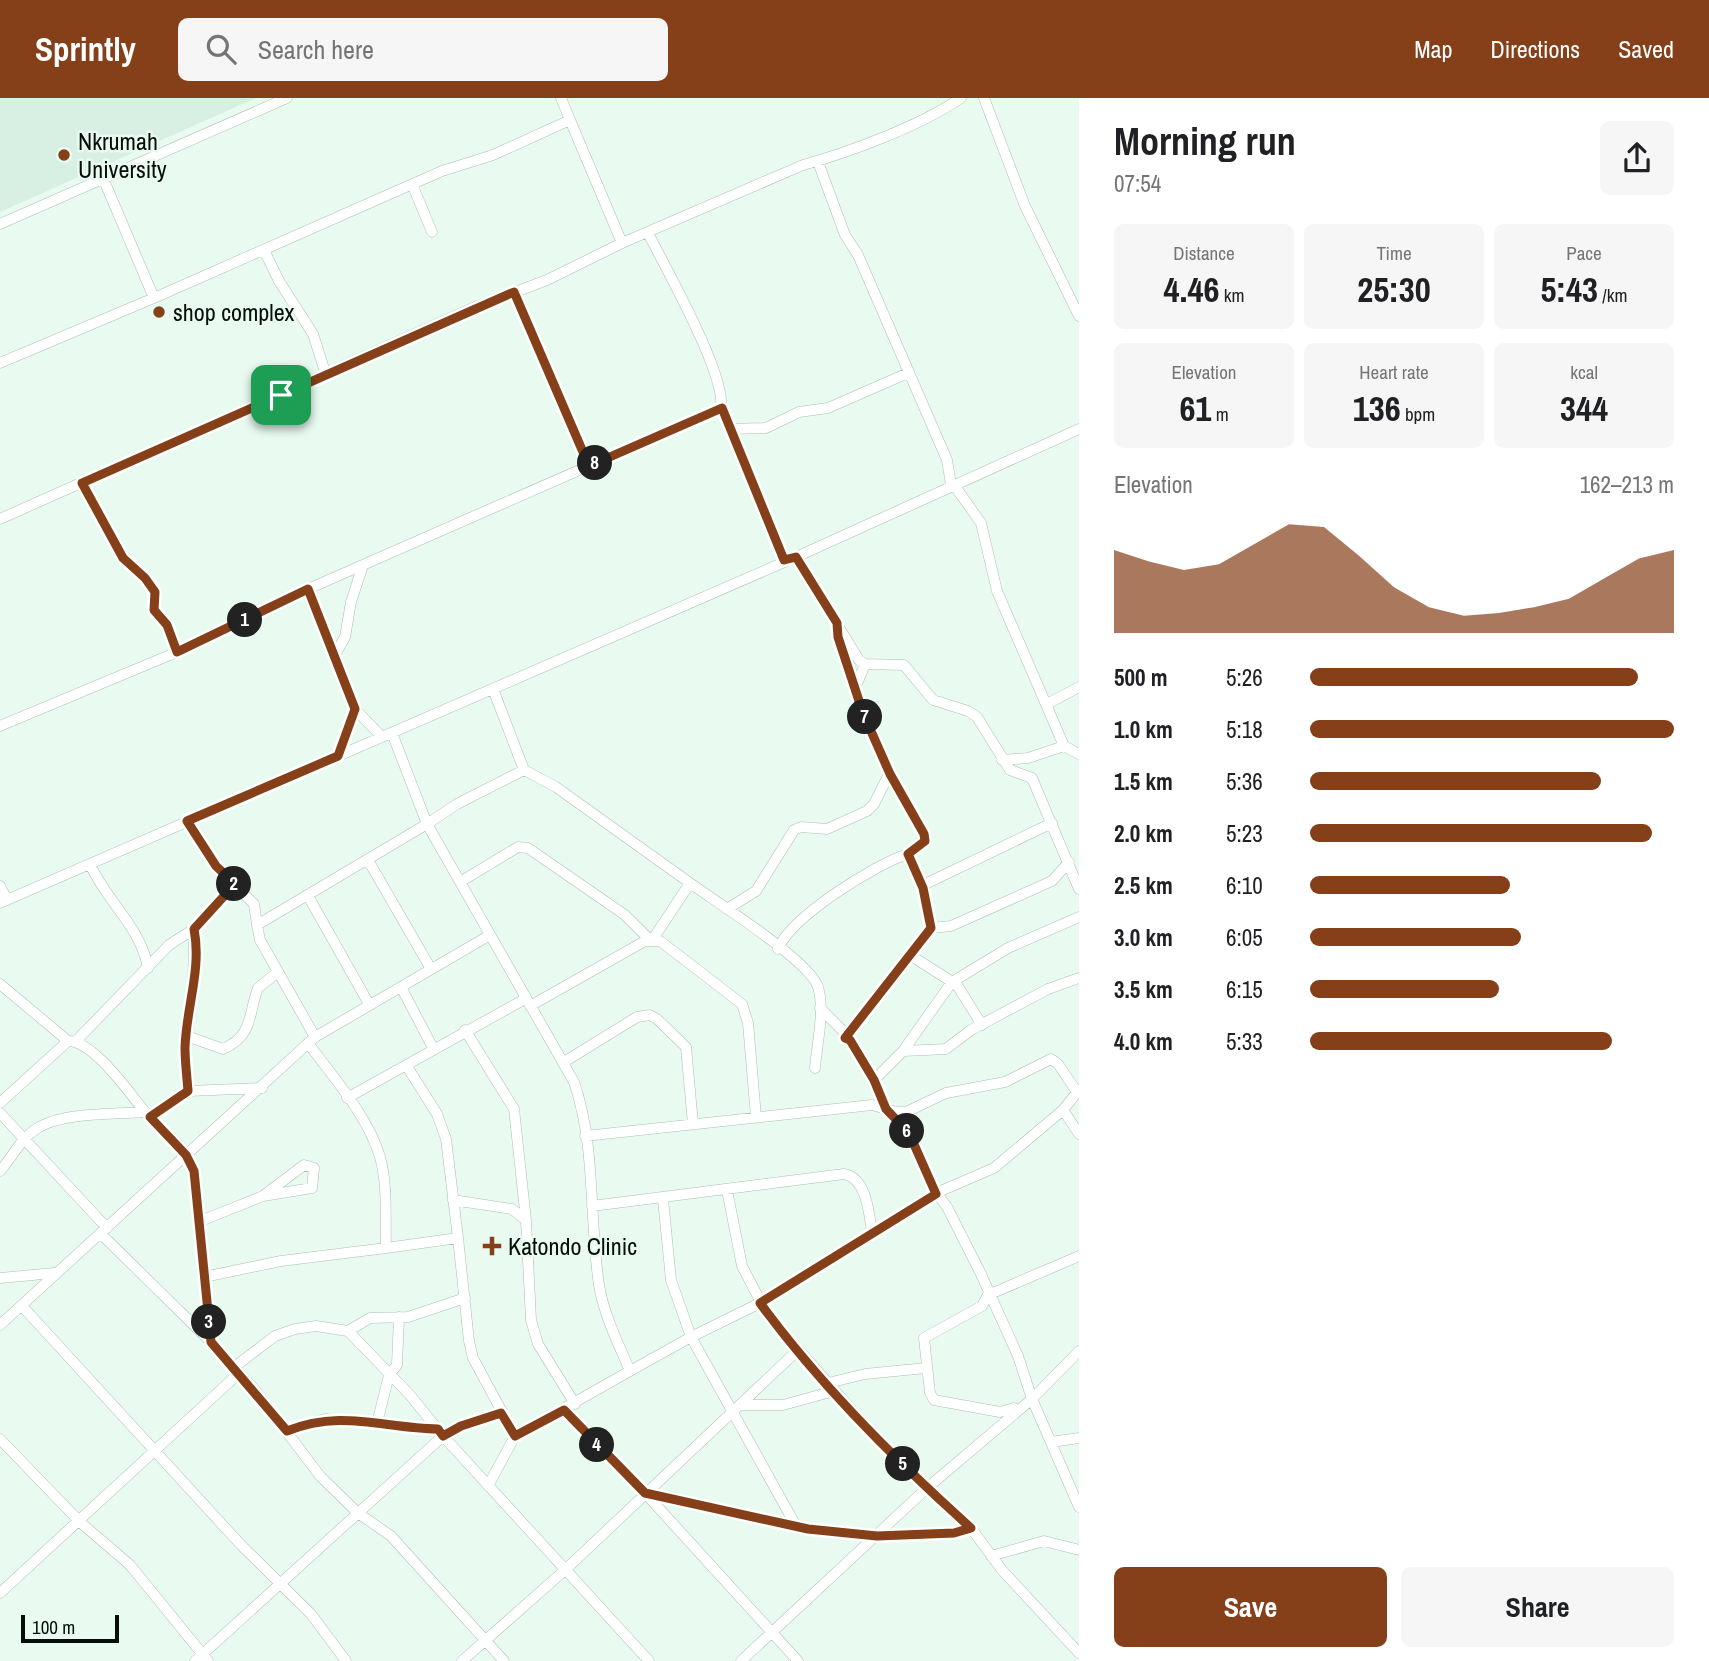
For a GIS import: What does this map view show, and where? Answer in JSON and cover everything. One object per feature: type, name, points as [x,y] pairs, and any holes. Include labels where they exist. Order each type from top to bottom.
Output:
[{"type":"street","points":[[0,224],[287,98]]},
{"type":"street","points":[[561,98],[622,243]]},
{"type":"street","points":[[0,519],[514,292],[547,280],[622,243],[803,165],[818,162],[961,98]]},
{"type":"street","points":[[984,98],[1025,206],[1079,316]]},
{"type":"street","points":[[0,363],[412,184],[493,155],[570,120]]},
{"type":"street","points":[[818,162],[845,235],[858,255],[947,460],[952,485],[981,523],[997,591],[1064,746],[1079,754]]},
{"type":"street","points":[[103,178],[154,298]]},
{"type":"street","points":[[412,184],[432,232]]},
{"type":"street","points":[[648,233],[708,357],[721,394],[722,408],[784,560]]},
{"type":"street","points":[[264,250],[279,281],[313,334],[326,375]]},
{"type":"street","points":[[514,292],[589,466]]},
{"type":"street","points":[[730,429],[766,428],[799,412],[828,408],[908,373]]},
{"type":"street","points":[[0,726],[177,652],[308,589],[722,408]]},
{"type":"street","points":[[0,886],[3,902],[796,557],[1079,429]]},
{"type":"street","points":[[82,483],[123,558],[145,578],[155,592],[154,610],[167,625],[177,652]]},
{"type":"street","points":[[796,557],[837,623],[852,653],[865,664],[905,664],[933,700],[968,711],[977,718],[991,736],[1010,771],[1028,776],[1036,784],[1079,889]]},
{"type":"street","points":[[335,655],[345,637],[351,602],[363,565]]},
{"type":"street","points":[[308,589],[355,709],[387,735],[427,824],[564,1062],[581,1102],[604,1308],[630,1371]]},
{"type":"street","points":[[778,949],[786,934],[849,883],[908,854],[925,841],[924,834],[890,774],[855,689],[855,681],[838,637],[837,623]]},
{"type":"street","points":[[855,681],[865,664]]},
{"type":"street","points":[[1047,704],[1079,687]]},
{"type":"street","points":[[493,689],[524,770],[556,787],[726,909],[736,912],[778,949],[789,953],[812,975],[819,990],[820,1008],[815,1068]]},
{"type":"street","points":[[338,756],[355,709]]},
{"type":"street","points":[[1002,760],[1028,758],[1064,746]]},
{"type":"street","points":[[257,925],[457,804],[524,770]]},
{"type":"street","points":[[726,909],[756,891],[794,830],[827,829],[867,811],[874,804],[890,774]]},
{"type":"street","points":[[187,821],[216,866],[246,893],[257,911],[260,940],[312,1040],[380,1157],[384,1176],[386,1248]]},
{"type":"street","points":[[921,886],[1052,822]]},
{"type":"street","points":[[460,882],[518,847],[528,848],[625,915],[652,940],[671,949],[742,1004],[748,1023],[756,1117]]},
{"type":"street","points":[[908,854],[921,886],[931,928]]},
{"type":"street","points":[[368,860],[431,969]]},
{"type":"street","points":[[931,928],[951,926],[1052,881],[1069,862]]},
{"type":"street","points":[[90,864],[103,891],[128,921],[145,950],[148,968]]},
{"type":"street","points":[[347,1098],[466,1030],[652,940],[690,883]]},
{"type":"street","points":[[0,1103],[72,1041],[161,953],[194,929],[235,884]]},
{"type":"street","points":[[308,896],[369,1004]]},
{"type":"street","points":[[257,911],[271,915]]},
{"type":"street","points":[[874,1080],[902,1051],[951,982],[1008,948],[1079,916]]},
{"type":"street","points":[[845,1038],[931,928]]},
{"type":"street","points":[[188,1091],[187,1036],[197,941],[194,929]]},
{"type":"street","points":[[0,1325],[312,1040],[490,935]]},
{"type":"street","points":[[145,950],[161,953]]},
{"type":"street","points":[[910,955],[960,988],[982,1025]]},
{"type":"street","points":[[187,1036],[223,1049],[230,1045],[251,1021],[258,988],[278,972]]},
{"type":"street","points":[[902,1051],[946,1049],[956,1040],[1048,989],[1079,978]]},
{"type":"street","points":[[0,984],[118,1077],[186,1155],[194,1171],[211,1342]]},
{"type":"street","points":[[401,987],[433,1048]]},
{"type":"street","points":[[820,1008],[845,1033],[845,1038]]},
{"type":"street","points":[[564,1062],[637,1017],[650,1015],[681,1039],[686,1047],[693,1124]]},
{"type":"street","points":[[466,1030],[514,1109],[526,1220],[531,1320],[544,1356],[575,1404]]},
{"type":"street","points":[[845,1038],[850,1040],[874,1080],[886,1109],[909,1133],[936,1194],[947,1207],[980,1272],[988,1295],[1018,1356],[1032,1399],[1079,1507]]},
{"type":"street","points":[[488,1486],[515,1436],[691,1337],[760,1303],[936,1194],[994,1168],[1063,1110],[1078,1091],[1058,1064],[1051,1059],[1005,1083],[946,1094],[906,1112],[872,1105],[585,1136]]},
{"type":"street","points":[[407,1065],[442,1126],[474,1358],[515,1436]]},
{"type":"street","points":[[0,1171],[25,1138],[36,1129],[56,1122],[148,1114],[188,1091],[262,1088]]},
{"type":"street","points":[[1063,1110],[1079,1134]]},
{"type":"street","points":[[0,1113],[25,1138],[104,1231],[211,1342],[287,1431],[320,1476],[358,1513],[391,1536],[504,1661]]},
{"type":"street","points":[[198,1222],[263,1196],[312,1188],[314,1168],[304,1165],[263,1196]]},
{"type":"street","points":[[593,1206],[850,1175],[861,1187],[872,1232]]},
{"type":"street","points":[[727,1190],[742,1266],[760,1303],[831,1387],[927,1488],[971,1528],[991,1556],[1079,1653]]},
{"type":"street","points":[[663,1199],[671,1280],[691,1337],[737,1407],[796,1526]]},
{"type":"street","points":[[453,1200],[512,1209],[526,1220]]},
{"type":"street","points":[[512,1209],[524,1201]]},
{"type":"street","points":[[204,1277],[281,1261],[458,1238]]},
{"type":"street","points":[[1022,1406],[1000,1412],[939,1403],[930,1394],[923,1338],[982,1306],[988,1295],[1079,1256]]},
{"type":"street","points":[[0,1278],[54,1273]]},
{"type":"street","points":[[348,1331],[379,1315],[399,1317],[422,1313],[465,1298]]},
{"type":"street","points":[[22,1306],[158,1451],[241,1545],[281,1581],[318,1623],[346,1661]]},
{"type":"street","points":[[377,1423],[389,1375],[397,1365],[399,1317]]},
{"type":"street","points":[[0,1593],[158,1451],[235,1371],[275,1336],[295,1328],[316,1325],[348,1331],[649,1661]]},
{"type":"street","points":[[462,1661],[565,1570],[798,1350]]},
{"type":"street","points":[[741,1661],[927,1488],[1032,1399],[1079,1351]]},
{"type":"street","points":[[737,1407],[783,1405],[862,1374],[926,1368]]},
{"type":"street","points":[[564,1410],[645,1493],[798,1661]]},
{"type":"street","points":[[287,1431],[325,1419],[440,1432],[501,1413]]},
{"type":"street","points":[[0,1439],[79,1521],[130,1565],[202,1659],[440,1432]]},
{"type":"street","points":[[1051,1443],[1079,1438]]},
{"type":"street","points":[[645,1493],[796,1526],[877,1536],[954,1533],[971,1528]]},
{"type":"street","points":[[776,1522],[783,1503]]},
{"type":"street","points":[[991,1556],[1044,1541],[1079,1550]]},
{"type":"street","points":[[637,1649],[637,1661]]},
{"type":"shaded area","name":"Nkrumah University","points":[[0,98],[256,98],[0,212]]},
{"type":"place","name":"Nkrumah University","points":[[64,155]]},
{"type":"place","name":"shop complex","points":[[159,312]]},
{"type":"place","name":"Katondo Clinic","points":[[492,1246]]},
{"type":"route","points":[[514,292],[589,466],[722,408],[784,560],[796,557],[837,623],[838,637],[855,681],[863,713],[890,774],[924,834],[925,841],[908,854],[909,863],[923,888],[931,928],[845,1038],[850,1040],[860,1055],[886,1109],[909,1133],[936,1194],[760,1303],[858,1417],[927,1488],[971,1528],[954,1533],[877,1536],[808,1529],[645,1493],[564,1410],[515,1436],[501,1413],[453,1429],[443,1436],[438,1429],[342,1419],[306,1423],[287,1431],[267,1404],[211,1342],[194,1171],[186,1155],[150,1117],[188,1091],[185,1048],[193,994],[197,941],[194,929],[235,884],[216,866],[187,821],[338,756],[355,709],[308,589],[177,652],[167,625],[154,610],[155,592],[145,578],[123,558],[97,505],[82,483],[281,395],[514,292]]}]
